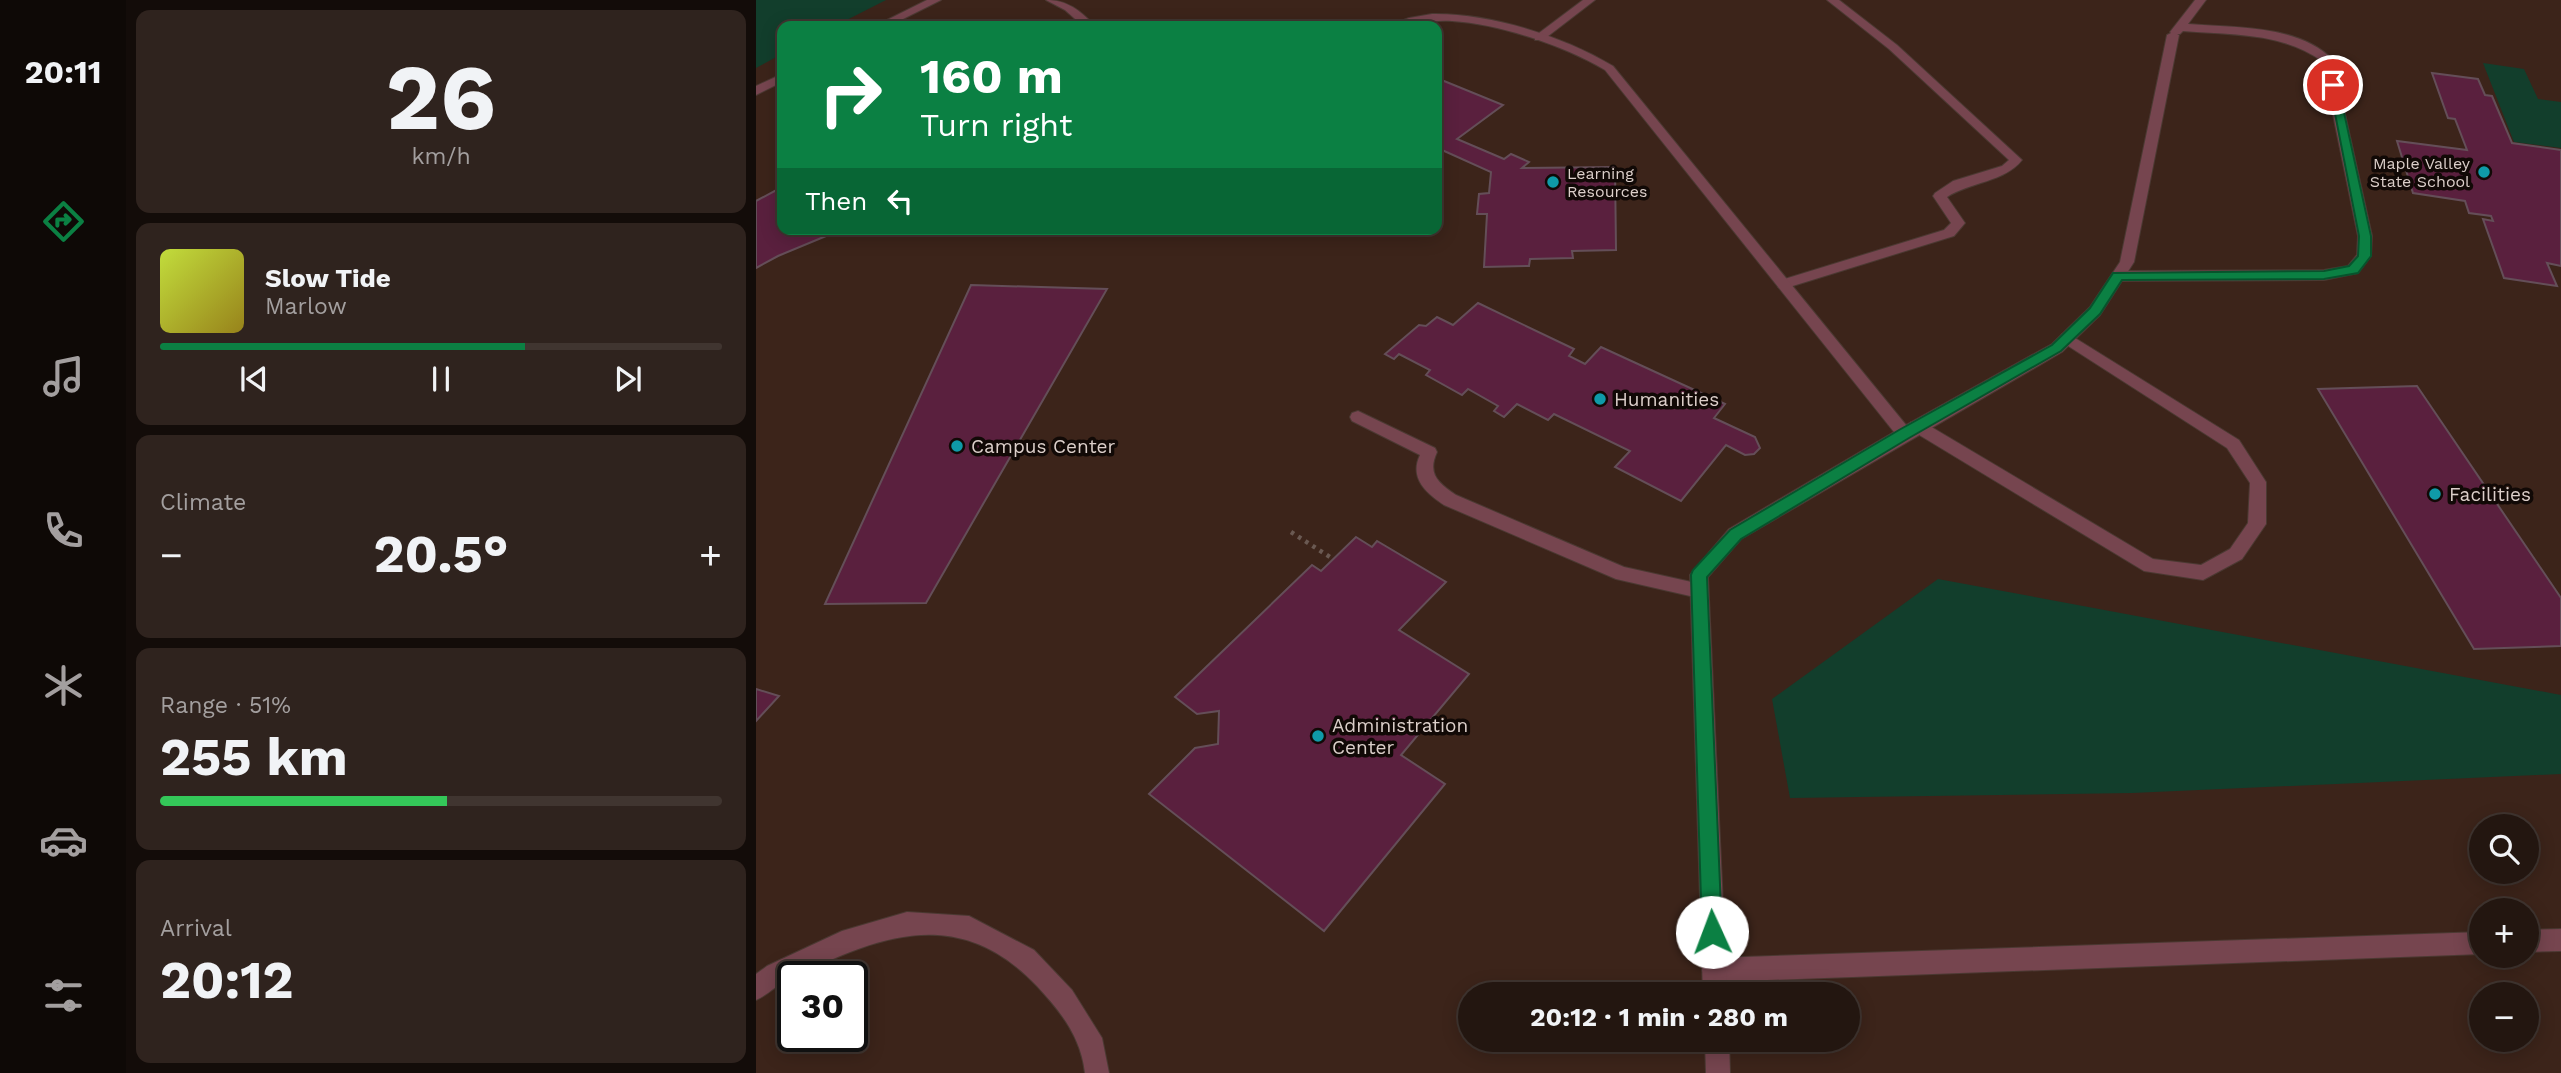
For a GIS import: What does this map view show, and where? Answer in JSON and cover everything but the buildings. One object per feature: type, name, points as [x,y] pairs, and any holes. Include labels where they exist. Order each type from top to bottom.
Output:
[{"type":"street","points":[[891,21],[936,0]]},
{"type":"street","points":[[901,16],[949,0]]},
{"type":"street","points":[[1051,0],[1069,8],[1083,21]]},
{"type":"street","points":[[1539,38],[1590,0]]},
{"type":"street","points":[[1783,284],[1949,233],[1958,223],[1940,196],[1958,184],[2007,169],[2016,160],[1893,47],[1832,0]]},
{"type":"street","points":[[1714,982],[1699,575],[1735,534],[2057,348],[2095,311],[2127,262],[2177,31],[2201,0]]},
{"type":"street","points":[[1419,21],[1464,17],[1495,24],[1590,56],[1609,68],[1783,284],[1911,430],[2151,566],[2203,573],[2236,554],[2258,524],[2258,482],[2233,444],[2067,338]]},
{"type":"street","points":[[2118,276],[2324,275],[2353,270],[2364,256],[2365,236],[2327,60],[2315,49],[2288,38],[2177,31]]},
{"type":"street","points":[[756,91],[777,80]]},
{"type":"street","points":[[1358,417],[1429,452],[1423,463],[1424,476],[1435,490],[1450,500],[1622,574],[1699,590]]},
{"type":"street","points":[[756,988],[775,974],[842,942],[907,923],[969,927],[1026,958],[1064,998],[1094,1046],[1097,1073]]},
{"type":"street","points":[[2539,941],[2561,940]]},
{"type":"street","points":[[1714,970],[2469,943]]},
{"type":"street","points":[[1717,1052],[1718,1073]]},
{"type":"path","points":[[1291,532],[1333,559]]},
{"type":"shaded area","points":[[756,0],[2561,0],[2561,1073],[756,1073]]},
{"type":"green space","points":[[756,0],[886,0],[845,21],[777,21],[777,57],[756,68]]},
{"type":"green space","points":[[2483,63],[2524,69],[2538,99],[2561,102],[2561,148],[2514,142]]},
{"type":"green space","points":[[1938,579],[2561,695],[2561,774],[2132,793],[1790,798],[1772,699]]},
{"type":"place","name":"Maple Valley State School","points":[[2484,172]]},
{"type":"place","name":"Learning Resources","points":[[1553,182]]},
{"type":"place","name":"Humanities","points":[[1600,399]]},
{"type":"place","name":"Campus Center","points":[[957,446]]},
{"type":"place","name":"Facilities","points":[[2435,494]]},
{"type":"place","name":"Administration Center","points":[[1318,736]]},
{"type":"route","points":[[1712,932],[1699,575],[1735,534],[2057,348],[2095,311],[2118,276],[2324,275],[2353,270],[2364,256],[2365,236],[2333,85]]}]
